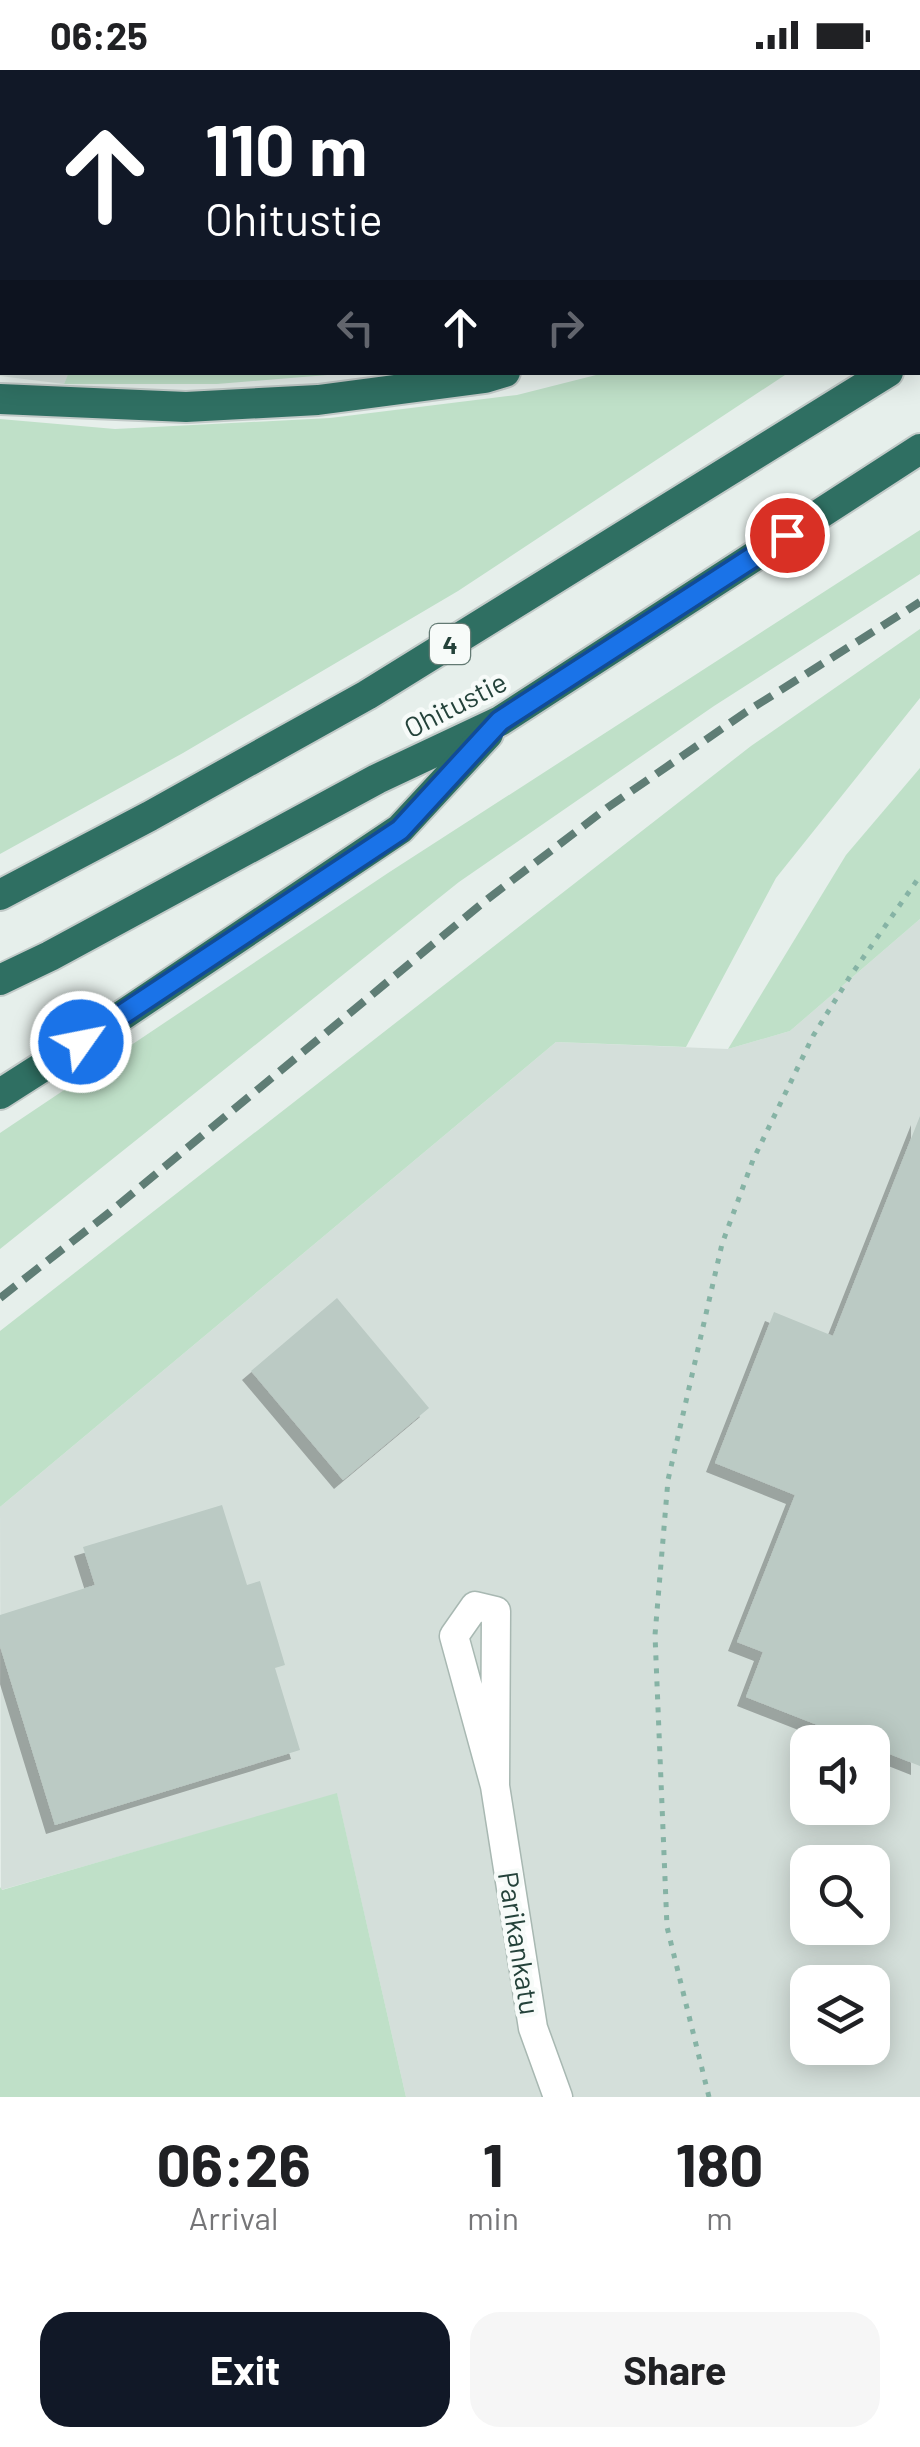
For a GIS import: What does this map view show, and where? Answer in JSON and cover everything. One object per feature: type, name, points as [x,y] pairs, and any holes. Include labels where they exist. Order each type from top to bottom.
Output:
[{"type":"highway","points":[[0,398],[186,407],[299,402],[489,375]]},
{"type":"highway","name":"Ohitustie","points":[[0,896],[367,695],[883,375]]},
{"type":"highway","name":"Ohitustie","points":[[0,980],[377,780],[500,721],[920,449]]},
{"type":"highway","points":[[0,1094],[400,830],[500,721]]},
{"type":"street","name":"Parikankatu","points":[[495,1786],[496,1610],[476,1606],[454,1636],[495,1786],[533,2028],[558,2097]]},
{"type":"path","points":[[709,2097],[667,1927],[655,1636],[668,1480],[722,1244],[753,1160],[812,1036],[920,876]]},
{"type":"shaded area","points":[[0,375],[68,375],[64,384]]},
{"type":"shaded area","points":[[920,919],[920,2097],[406,2097],[337,1794],[1,1890],[0,1507],[556,1042],[728,1049],[790,1031]]},
{"type":"green space","points":[[68,375],[327,375],[217,384],[64,384]]},
{"type":"green space","points":[[596,375],[785,375],[458,591],[183,753],[0,854],[0,419],[115,429],[330,418],[517,395]]},
{"type":"green space","points":[[920,530],[920,574],[714,706],[459,882],[0,1249],[0,1133],[388,873]]},
{"type":"green space","points":[[920,629],[920,698],[776,878],[686,1047],[556,1042],[0,1507],[0,1331],[751,746]]},
{"type":"green space","points":[[920,768],[920,919],[790,1031],[728,1049],[846,855]]},
{"type":"green space","points":[[337,1793],[406,2097],[0,2097],[0,1887],[2,1890]]},
{"type":"building","points":[[920,1116],[920,1766],[890,1754],[890,1725],[818,1725],[746,1697],[763,1652],[737,1642],[795,1495],[715,1463],[774,1312],[833,1336]]},
{"type":"building","points":[[337,1298],[429,1408],[343,1480],[251,1371]]},
{"type":"building","points":[[222,1505],[247,1585],[260,1581],[285,1665],[275,1668],[300,1750],[55,1825],[0,1646],[0,1615],[95,1585],[83,1547]]},
{"type":"railway","points":[[0,1298],[110,1212],[485,901],[607,808],[746,712],[920,602]]},
{"type":"route","points":[[81,1042],[400,830],[500,721],[787,535]]}]
